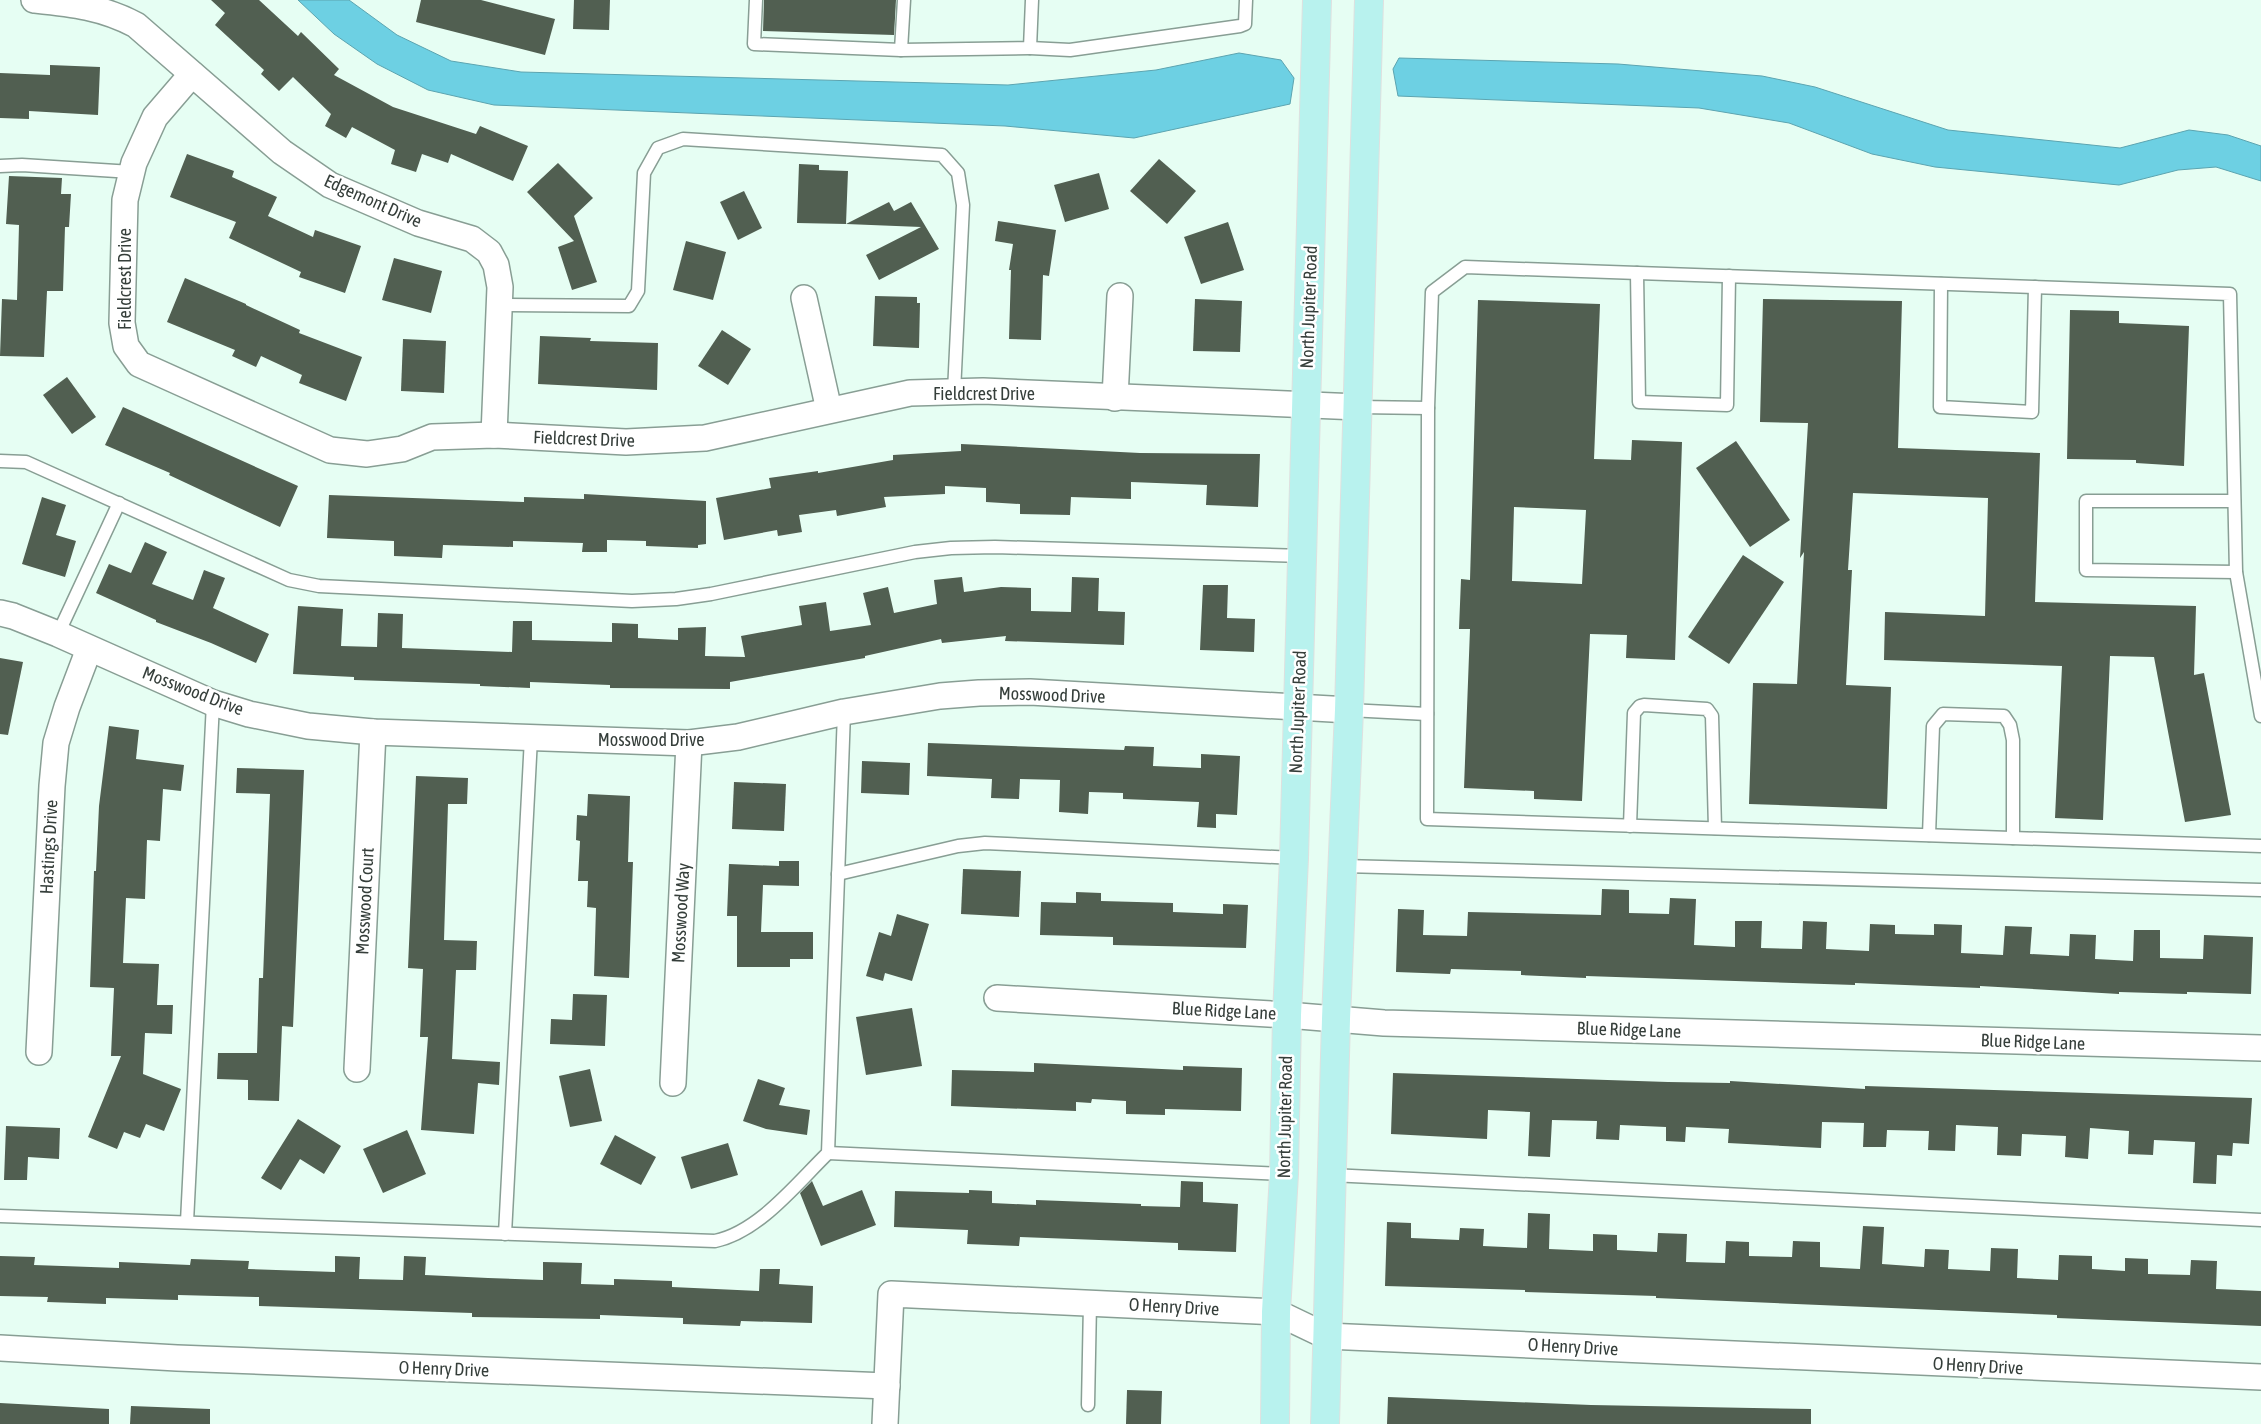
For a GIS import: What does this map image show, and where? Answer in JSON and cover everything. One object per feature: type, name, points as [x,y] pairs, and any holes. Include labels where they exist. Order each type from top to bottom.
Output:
[{"type":"main road","name":"North Jupiter Road","points":[[1275,1424],[1276,1312],[1284,1174],[1287,1014],[1294,858],[1303,556],[1305,406],[1317,0]]},
{"type":"main road","points":[[1325,1424],[1336,1019],[1349,710],[1369,0]]},
{"type":"street","name":"Edgemont Drive","points":[[34,0],[86,6],[115,14],[136,24],[282,152],[330,185],[418,223],[472,239],[489,252],[496,265],[500,287],[494,435]]},
{"type":"street","name":"Fieldcrest Drive","points":[[192,74],[155,116],[132,172],[125,200],[122,323],[126,346],[139,364],[330,450],[367,454],[402,449],[432,437],[494,435],[626,442],[705,438],[910,394],[954,392],[983,391],[1358,407]]},
{"type":"street","points":[[1115,398],[1120,296]]},
{"type":"street","points":[[804,298],[829,410]]},
{"type":"street","name":"Mosswood Drive","points":[[0,613],[58,634],[213,703],[249,714],[308,726],[373,732],[689,743],[738,738],[844,712],[940,696],[979,693],[1030,692],[1349,710]]},
{"type":"street","name":"Hastings Drive","points":[[39,1052],[52,786],[56,743],[89,649]]},
{"type":"street","name":"Mosswood Court","points":[[357,1069],[373,732]]},
{"type":"street","name":"Mosswood Way","points":[[674,1083],[689,743]]},
{"type":"street","name":"Blue Ridge Lane","points":[[997,998],[1287,1014],[1384,1023],[2261,1048]]},
{"type":"street","name":"O Henry Drive","points":[[0,1348],[177,1358],[887,1386],[891,1294],[1276,1312],[1326,1336],[2261,1377]]},
{"type":"street","points":[[885,1424],[887,1386]]},
{"type":"lane","points":[[756,0],[754,44],[901,50],[1030,48],[1070,50],[1240,26],[1246,20],[1246,0]]},
{"type":"lane","points":[[901,50],[904,0]]},
{"type":"lane","points":[[1030,48],[1032,0]]},
{"type":"lane","points":[[499,305],[628,306],[638,291],[644,173],[658,148],[683,139],[942,155],[958,173],[963,204],[954,392]]},
{"type":"lane","points":[[0,166],[22,165],[132,172]]},
{"type":"lane","points":[[2261,716],[2236,572],[2230,294],[1465,267],[1432,292],[1428,408],[1426,820],[2261,846]]},
{"type":"lane","points":[[1637,273],[1639,402],[1727,406],[1729,276]]},
{"type":"lane","points":[[1942,284],[1940,407],[2032,412],[2035,288]]},
{"type":"lane","points":[[1358,407],[1428,408]]},
{"type":"lane","points":[[0,461],[26,462],[289,580],[319,586],[632,601],[711,594],[866,561],[951,548],[994,547],[1303,556]]},
{"type":"lane","points":[[2234,501],[2086,501],[2086,570],[2236,572]]},
{"type":"lane","points":[[58,634],[119,503]]},
{"type":"lane","points":[[187,1222],[213,703]]},
{"type":"lane","points":[[1630,826],[1634,713],[1640,706],[1644,705],[1707,709],[1712,716],[1715,828]]},
{"type":"lane","points":[[1349,710],[1427,714]]},
{"type":"lane","points":[[0,1216],[715,1242],[726,1239],[748,1228],[777,1203],[828,1153],[844,712]]},
{"type":"lane","points":[[1929,835],[1934,726],[1943,714],[1952,714],[2004,716],[2010,725],[2012,740],[2012,838]]},
{"type":"lane","points":[[504,1234],[530,738]]},
{"type":"lane","points":[[838,874],[958,846],[985,843],[1294,858]]},
{"type":"lane","points":[[1343,866],[2261,890]]},
{"type":"lane","points":[[828,1153],[1284,1174]]},
{"type":"lane","points":[[1332,1175],[2261,1220]]},
{"type":"lane","points":[[1088,1405],[1090,1303]]},
{"type":"water","points":[[298,0],[349,0],[397,35],[451,61],[521,72],[1008,85],[1156,70],[1239,53],[1281,60],[1294,78],[1290,104],[1134,138],[1005,126],[494,105],[428,90],[377,64],[334,34]]},
{"type":"water","points":[[1399,58],[1618,64],[1762,76],[1815,87],[1948,130],[2120,148],[2189,130],[2228,135],[2261,146],[2261,181],[2216,167],[2178,170],[2119,185],[1935,167],[1872,154],[1789,123],[1699,108],[1398,96],[1393,69]]},
{"type":"building","points":[[211,0],[259,0],[298,36],[301,32],[339,69],[334,75],[393,107],[476,134],[480,126],[528,146],[513,181],[451,154],[448,163],[422,154],[416,172],[391,164],[395,150],[352,127],[346,138],[325,126],[331,114],[293,77],[279,91],[261,74],[264,70],[215,25],[225,13]]},
{"type":"building","points":[[421,0],[481,0],[555,19],[545,55],[416,22]]},
{"type":"building","points":[[574,0],[610,0],[609,30],[573,29]]},
{"type":"building","points":[[764,0],[896,0],[894,35],[763,31]]},
{"type":"building","points":[[50,65],[100,67],[98,115],[29,111],[29,119],[0,118],[0,73],[50,75]]},
{"type":"building","points":[[187,154],[234,171],[232,177],[277,197],[268,216],[313,237],[315,230],[361,246],[345,293],[299,277],[301,272],[229,238],[236,222],[170,197]]},
{"type":"building","points":[[1159,159],[1196,191],[1167,224],[1130,191]]},
{"type":"building","points":[[558,163],[593,198],[574,216],[597,282],[572,290],[558,247],[574,241],[527,192]]},
{"type":"building","points":[[799,164],[819,165],[819,170],[848,171],[846,224],[797,223]]},
{"type":"building","points":[[1099,173],[1109,209],[1065,222],[1054,185]]},
{"type":"building","points":[[9,176],[62,178],[61,194],[71,194],[69,227],[65,227],[63,291],[47,291],[44,357],[0,356],[2,299],[17,300],[19,225],[6,224]]},
{"type":"building","points":[[744,191],[762,228],[738,240],[720,202]]},
{"type":"building","points":[[889,202],[894,211],[911,202],[939,249],[879,280],[866,255],[921,227],[846,224]]},
{"type":"building","points":[[998,221],[1056,230],[1049,276],[1043,275],[1041,340],[1009,339],[1011,270],[1009,270],[1013,244],[995,241]]},
{"type":"building","points":[[1228,222],[1244,270],[1201,284],[1184,237]]},
{"type":"building","points":[[686,241],[726,252],[713,300],[673,290]]},
{"type":"building","points":[[394,258],[442,271],[431,313],[382,300]]},
{"type":"building","points":[[185,278],[300,330],[299,333],[362,357],[346,401],[299,383],[302,375],[261,356],[256,367],[232,356],[235,350],[167,322]]},
{"type":"building","points":[[875,296],[917,297],[917,303],[920,303],[919,348],[873,346]]},
{"type":"building","points":[[1195,299],[1242,301],[1240,352],[1193,351]]},
{"type":"building","points":[[1763,299],[1902,301],[1898,448],[2040,453],[2035,602],[2196,606],[2194,675],[2204,673],[2231,815],[2185,822],[2154,657],[2110,656],[2103,820],[2055,818],[2062,666],[1884,660],[1885,612],[1985,616],[1988,498],[1853,493],[1848,570],[1852,570],[1846,685],[1891,687],[1887,809],[1749,804],[1753,683],[1797,684],[1804,552],[1800,558],[1808,423],[1760,422]]},
{"type":"building","points":[[1478,300],[1600,304],[1594,459],[1631,460],[1632,440],[1682,442],[1675,660],[1626,658],[1627,635],[1590,634],[1582,801],[1534,799],[1534,791],[1464,788],[1470,629],[1459,629],[1461,579],[1470,580]],"holes":[[[1514,507],[1586,510],[1582,584],[1512,581]]]},
{"type":"building","points":[[2070,310],[2119,311],[2119,323],[2189,326],[2184,466],[2136,463],[2136,460],[2067,459]]},
{"type":"building","points":[[722,330],[751,349],[728,385],[698,366]]},
{"type":"building","points":[[540,336],[591,338],[590,341],[658,343],[657,390],[538,384]]},
{"type":"building","points":[[403,339],[446,341],[444,393],[401,391]]},
{"type":"building","points":[[67,377],[96,417],[72,434],[43,395]]},
{"type":"building","points":[[123,407],[298,486],[280,527],[169,475],[170,473],[105,445]]},
{"type":"building","points":[[1736,441],[1790,520],[1750,547],[1696,468]]},
{"type":"building","points":[[961,444],[1140,453],[1260,454],[1258,507],[1206,505],[1207,485],[1131,482],[1131,499],[1071,497],[1070,515],[1020,514],[1020,504],[986,502],[986,488],[945,486],[945,494],[884,497],[886,507],[837,516],[836,510],[799,515],[802,532],[778,536],[777,530],[724,540],[716,498],[771,488],[769,478],[818,471],[818,473],[893,460],[893,455],[961,451]]},
{"type":"building","points":[[584,494],[706,501],[706,544],[698,545],[698,548],[646,546],[646,541],[607,540],[607,552],[582,552],[583,543],[513,541],[513,547],[443,545],[442,558],[394,556],[394,541],[327,538],[329,495],[524,502],[524,497],[584,499]]},
{"type":"building","points":[[42,497],[66,505],[56,535],[76,541],[65,577],[22,564]]},
{"type":"building","points":[[145,542],[167,552],[152,584],[193,600],[204,570],[225,578],[213,608],[269,634],[256,663],[156,622],[156,620],[96,593],[109,564],[131,573]]},
{"type":"building","points":[[1743,555],[1784,582],[1729,664],[1688,637]]},
{"type":"building","points":[[962,577],[964,592],[1001,587],[1031,588],[1031,611],[1071,612],[1072,577],[1099,578],[1098,611],[1125,612],[1124,645],[1005,641],[1006,636],[942,643],[941,639],[865,656],[865,658],[730,682],[730,689],[610,688],[610,685],[530,682],[530,688],[480,686],[480,684],[354,680],[354,677],[293,674],[298,606],[343,609],[341,646],[377,647],[378,613],[403,614],[402,648],[512,652],[513,621],[532,621],[532,640],[612,642],[612,623],[638,624],[638,638],[678,640],[678,628],[706,627],[705,656],[745,657],[741,636],[802,625],[799,606],[826,602],[830,631],[871,625],[863,593],[888,587],[894,613],[937,604],[934,580]]},
{"type":"building","points":[[1203,585],[1228,585],[1227,618],[1255,619],[1254,652],[1200,650]]},
{"type":"building","points":[[0,658],[23,662],[8,735],[0,734]]},
{"type":"building","points":[[109,726],[139,730],[136,759],[184,765],[181,791],[163,789],[160,841],[147,840],[145,899],[126,898],[123,963],[159,964],[157,1005],[173,1005],[172,1034],[145,1033],[143,1074],[181,1089],[164,1131],[146,1124],[140,1138],[124,1132],[117,1149],[88,1137],[121,1056],[111,1056],[114,988],[90,987],[94,871],[96,871],[99,806]]},
{"type":"building","points":[[928,743],[1124,750],[1125,746],[1154,747],[1153,766],[1201,768],[1201,754],[1240,756],[1237,815],[1216,814],[1216,828],[1197,827],[1199,802],[1123,799],[1123,793],[1089,792],[1088,814],[1059,812],[1060,780],[1020,779],[1019,799],[991,798],[992,779],[927,776]]},
{"type":"building","points":[[862,761],[910,763],[909,795],[861,793]]},
{"type":"building","points":[[237,768],[304,770],[293,1027],[282,1026],[279,1101],[248,1100],[248,1080],[217,1079],[218,1053],[257,1053],[259,978],[263,978],[270,794],[236,793]]},
{"type":"building","points":[[416,776],[468,778],[467,804],[448,804],[444,940],[477,941],[476,970],[456,970],[452,1059],[500,1062],[499,1085],[478,1083],[474,1134],[421,1130],[428,1037],[420,1037],[423,969],[408,968]]},
{"type":"building","points":[[734,782],[786,784],[784,831],[732,829]]},
{"type":"building","points":[[588,794],[630,796],[628,862],[633,862],[629,978],[594,976],[596,908],[587,907],[588,881],[578,881],[580,841],[576,840],[577,815],[587,816]]},
{"type":"building","points":[[779,861],[799,861],[799,886],[763,885],[761,932],[813,932],[813,959],[790,959],[790,967],[737,967],[737,916],[727,916],[729,864],[779,866]]},
{"type":"building","points":[[963,869],[1021,871],[1019,917],[961,914]]},
{"type":"building","points":[[1602,889],[1629,890],[1629,913],[1669,914],[1670,898],[1696,899],[1694,945],[1735,947],[1735,921],[1762,921],[1761,948],[1802,949],[1803,921],[1827,922],[1826,949],[1869,951],[1870,924],[1895,925],[1895,934],[1934,935],[1934,924],[1962,925],[1961,953],[2003,955],[2005,926],[2032,927],[2030,954],[2069,956],[2070,934],[2096,935],[2095,959],[2133,961],[2134,930],[2160,930],[2160,958],[2203,959],[2204,935],[2253,937],[2251,994],[2119,992],[2119,994],[1980,986],[1980,988],[1855,983],[1855,985],[1586,976],[1586,978],[1521,975],[1521,971],[1451,969],[1450,974],[1396,972],[1398,909],[1424,910],[1423,935],[1467,936],[1468,912],[1601,915]]},
{"type":"building","points":[[1076,892],[1101,893],[1101,901],[1173,903],[1173,912],[1223,914],[1223,904],[1248,905],[1246,948],[1113,945],[1113,937],[1040,935],[1041,902],[1076,903]]},
{"type":"building","points":[[897,914],[929,924],[912,981],[885,973],[883,981],[866,976],[879,932],[891,936]]},
{"type":"building","points":[[573,994],[607,995],[605,1046],[550,1044],[551,1019],[572,1020]]},
{"type":"building","points":[[912,1008],[922,1066],[866,1075],[856,1017]]},
{"type":"building","points":[[1034,1063],[1183,1070],[1183,1066],[1242,1068],[1241,1111],[1165,1109],[1165,1115],[1126,1114],[1126,1101],[1092,1099],[1091,1103],[1076,1102],[1076,1111],[951,1106],[952,1070],[1034,1072]]},
{"type":"building","points":[[590,1069],[602,1121],[570,1127],[559,1076]]},
{"type":"building","points":[[1393,1073],[1668,1082],[1730,1083],[1730,1081],[1865,1089],[1865,1086],[2252,1098],[2249,1144],[2233,1143],[2232,1156],[2217,1155],[2216,1184],[2193,1183],[2195,1142],[2154,1140],[2153,1155],[2128,1154],[2129,1131],[2090,1128],[2088,1159],[2065,1157],[2066,1136],[2022,1134],[2021,1156],[1997,1155],[1998,1127],[1956,1125],[1955,1151],[1928,1150],[1929,1131],[1887,1130],[1886,1147],[1863,1147],[1864,1123],[1822,1122],[1821,1148],[1728,1143],[1729,1129],[1686,1127],[1685,1142],[1666,1141],[1666,1127],[1620,1125],[1619,1140],[1596,1139],[1597,1121],[1552,1120],[1550,1157],[1528,1156],[1530,1112],[1488,1110],[1487,1139],[1391,1134]]},
{"type":"building","points":[[758,1079],[785,1088],[779,1105],[810,1110],[807,1135],[766,1129],[743,1121]]},
{"type":"building","points":[[298,1119],[341,1146],[324,1174],[300,1159],[281,1190],[261,1178]]},
{"type":"building","points":[[6,1126],[60,1128],[59,1159],[28,1157],[27,1180],[4,1180]]},
{"type":"building","points":[[407,1130],[426,1174],[383,1193],[363,1149]]},
{"type":"building","points":[[615,1135],[656,1157],[641,1185],[600,1164]]},
{"type":"building","points":[[728,1143],[738,1175],[691,1189],[681,1157]]},
{"type":"building","points":[[812,1181],[823,1206],[862,1190],[876,1225],[821,1246],[800,1193]]},
{"type":"building","points":[[1181,1181],[1203,1182],[1203,1202],[1238,1204],[1236,1252],[1178,1250],[1178,1243],[1020,1237],[1019,1246],[967,1244],[968,1230],[894,1227],[895,1191],[969,1193],[969,1190],[992,1191],[992,1203],[1036,1205],[1036,1200],[1180,1207]]},
{"type":"building","points":[[1528,1213],[1550,1214],[1549,1249],[1593,1251],[1593,1234],[1617,1235],[1617,1250],[1657,1252],[1658,1233],[1687,1234],[1686,1262],[1725,1263],[1726,1241],[1749,1242],[1749,1256],[1792,1257],[1793,1241],[1820,1242],[1820,1267],[1860,1269],[1863,1226],[1884,1227],[1882,1264],[1924,1267],[1925,1249],[1949,1250],[1948,1269],[1990,1271],[1991,1248],[2018,1249],[2017,1278],[2058,1280],[2059,1255],[2092,1256],[2092,1269],[2125,1271],[2125,1258],[2148,1259],[2148,1274],[2190,1275],[2191,1260],[2217,1261],[2216,1289],[2261,1291],[2261,1326],[2057,1318],[2057,1315],[1656,1298],[1656,1296],[1525,1292],[1525,1290],[1385,1286],[1387,1222],[1411,1223],[1411,1238],[1459,1240],[1460,1228],[1484,1229],[1483,1246],[1527,1248]]},
{"type":"building","points":[[0,1256],[35,1257],[34,1265],[119,1268],[119,1262],[190,1265],[191,1259],[249,1261],[248,1269],[335,1272],[335,1256],[360,1257],[359,1279],[403,1280],[404,1256],[426,1257],[425,1275],[488,1278],[543,1280],[543,1262],[582,1263],[581,1284],[614,1285],[614,1279],[672,1281],[672,1287],[759,1291],[760,1269],[780,1269],[779,1284],[813,1286],[812,1323],[741,1321],[740,1326],[683,1324],[683,1318],[600,1315],[600,1319],[472,1317],[472,1313],[259,1306],[259,1297],[178,1295],[178,1300],[106,1298],[106,1304],[47,1302],[48,1297],[0,1296]]},
{"type":"building","points":[[1127,1390],[1162,1391],[1161,1424],[1126,1424]]},
{"type":"building","points":[[1388,1397],[1591,1405],[1811,1409],[1811,1424],[1387,1424]]},
{"type":"building","points":[[0,1403],[109,1409],[109,1424],[0,1424]]},
{"type":"building","points":[[131,1406],[210,1409],[210,1424],[130,1424]]}]
